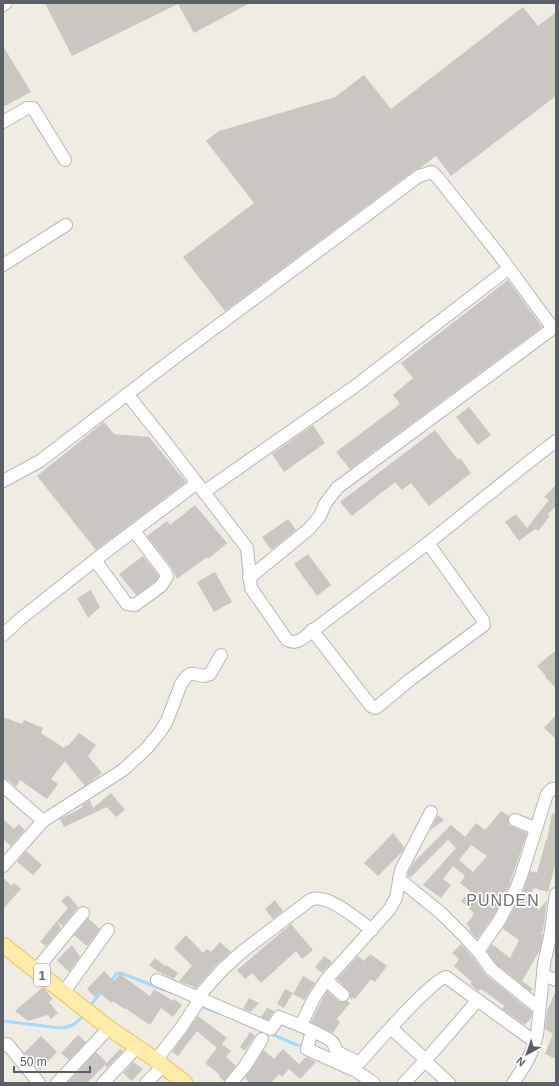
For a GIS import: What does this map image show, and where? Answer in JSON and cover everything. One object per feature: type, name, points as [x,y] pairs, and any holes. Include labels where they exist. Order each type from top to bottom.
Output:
[{"type":"main road","name":"1","points":[[3,945],[109,1028],[160,1063],[185,1083]]},
{"type":"street","points":[[3,122],[27,108],[33,108],[64,160]]},
{"type":"street","points":[[3,481],[40,461],[127,394],[414,180],[426,173],[432,172],[497,252],[552,327],[550,330],[337,488],[325,504],[320,516],[309,529],[249,578]]},
{"type":"street","points":[[3,265],[66,225]]},
{"type":"street","points":[[3,635],[19,620],[134,531],[354,387],[508,269]]},
{"type":"street","points":[[127,394],[168,444],[247,548],[251,588],[287,640],[292,642],[296,642],[428,542],[556,441]]},
{"type":"street","points":[[95,560],[127,604],[135,605],[161,586],[167,577],[166,573],[134,531]]},
{"type":"street","points":[[312,630],[371,706],[375,708],[377,707],[411,679],[484,625],[483,620],[428,542]]},
{"type":"street","points":[[5,861],[43,821],[123,770],[136,759],[160,732],[167,720],[183,680],[190,674],[204,676],[210,674],[221,655]]},
{"type":"street","points":[[3,786],[43,821]]},
{"type":"street","points":[[478,951],[499,921],[516,889],[547,794],[552,789],[556,789]]},
{"type":"street","points":[[301,1025],[314,998],[326,980],[389,910],[396,898],[401,870],[405,860],[431,812]]},
{"type":"street","points":[[516,820],[535,828]]},
{"type":"street","points":[[399,879],[441,913],[478,951],[491,969],[539,1008]]},
{"type":"street","points":[[513,1083],[525,1065],[537,1035],[543,975],[553,935],[556,894]]},
{"type":"street","points":[[146,1083],[160,1063],[198,1000],[222,970],[243,951],[310,900],[321,898],[330,901],[372,930]]},
{"type":"street","points":[[36,970],[83,912]]},
{"type":"street","points":[[64,992],[108,930]]},
{"type":"street","points":[[543,975],[556,980]]},
{"type":"street","points":[[310,1040],[329,1040],[337,1052],[360,1062],[423,994],[443,978],[448,978],[535,1042]]},
{"type":"street","points":[[157,980],[198,1000],[271,1029],[278,1017],[301,1025],[310,1040],[308,1049],[360,1074],[374,1083]]},
{"type":"street","points":[[326,980],[343,995]]},
{"type":"street","points":[[404,1083],[426,1061],[478,1000]]},
{"type":"street","points":[[57,1083],[109,1028]]},
{"type":"street","points":[[391,1028],[449,1083]]},
{"type":"street","points":[[231,1083],[245,1066],[262,1039]]},
{"type":"street","points":[[5,1045],[39,1083]]},
{"type":"street","points":[[103,1083],[137,1047]]},
{"type":"building","points":[[45,3],[250,3],[194,33],[178,4],[72,56]]},
{"type":"building","points":[[523,7],[538,26],[556,12],[556,96],[451,176],[436,156],[225,311],[183,257],[254,203],[206,141],[219,131],[335,97],[364,75],[391,109]]},
{"type":"building","points":[[3,46],[31,92],[3,107]]},
{"type":"building","points":[[508,280],[542,327],[350,469],[336,452],[400,404],[393,395],[413,378],[401,363]]},
{"type":"building","points":[[469,407],[491,435],[478,445],[456,417]]},
{"type":"building","points":[[104,422],[114,434],[149,437],[186,482],[96,550],[37,476]]},
{"type":"building","points":[[313,425],[325,443],[284,472],[272,454]]},
{"type":"building","points":[[435,430],[458,460],[460,458],[471,473],[429,506],[411,483],[402,490],[395,482],[352,516],[340,502]]},
{"type":"building","points":[[556,485],[556,506],[548,514],[550,516],[538,531],[535,529],[519,541],[505,522],[516,514],[527,528],[549,500],[544,497]]},
{"type":"building","points":[[195,505],[227,543],[208,559],[207,557],[177,579],[172,568],[147,536],[167,521],[170,525]]},
{"type":"building","points":[[288,519],[296,530],[271,550],[262,537]]},
{"type":"building","points":[[308,554],[331,585],[317,596],[294,564]]},
{"type":"building","points":[[143,556],[159,576],[156,581],[136,595],[119,574]]},
{"type":"building","points":[[215,572],[232,602],[214,612],[197,582]]},
{"type":"building","points":[[91,590],[100,607],[88,618],[77,598]]},
{"type":"building","points":[[556,650],[556,688],[537,666]]},
{"type":"building","points":[[556,715],[556,739],[544,728]]},
{"type":"building","points":[[3,717],[22,724],[24,720],[43,728],[41,733],[64,748],[66,745],[68,746],[79,733],[96,745],[88,756],[102,773],[85,786],[65,761],[51,779],[58,784],[47,799],[20,780],[16,787],[8,780],[3,779]]},
{"type":"building","points":[[111,793],[125,810],[116,817],[107,807],[64,827],[60,819],[83,807],[82,805],[90,800],[93,808]]},
{"type":"building","points":[[501,811],[509,816],[509,825],[527,833],[509,886],[493,917],[477,939],[466,924],[474,913],[461,901],[470,891],[460,883],[465,876],[453,866],[443,879],[451,885],[441,898],[423,885],[456,848],[448,840],[410,878],[408,876],[408,872],[414,862],[451,825],[465,837],[476,823],[485,830]],"holes":[[[471,845],[487,856],[473,872],[459,860]]]},
{"type":"building","points":[[552,813],[556,814],[556,862],[548,892],[534,888],[527,901],[539,910],[547,901],[543,930],[541,933],[543,935],[540,950],[522,981],[533,989],[531,992],[496,964],[487,951],[492,944],[510,958],[519,940],[503,929],[523,892],[530,871],[537,873],[547,840]]},
{"type":"building","points":[[438,815],[444,820],[430,830]]},
{"type":"building","points":[[3,819],[14,829],[19,824],[25,830],[11,846],[3,839]]},
{"type":"building","points":[[393,833],[404,847],[402,852],[378,876],[364,863]]},
{"type":"building","points":[[26,851],[42,865],[33,875],[17,862]]},
{"type":"building","points":[[3,878],[12,886],[14,883],[21,889],[3,909]]},
{"type":"building","points":[[68,895],[78,907],[63,926],[57,921],[68,908],[61,901]]},
{"type":"building","points":[[275,900],[283,911],[273,919],[265,909]]},
{"type":"building","points":[[88,918],[100,929],[87,946],[74,935]]},
{"type":"building","points":[[57,921],[61,928],[46,946],[40,942]]},
{"type":"building","points":[[291,924],[313,950],[302,959],[296,951],[261,983],[252,973],[245,979],[237,970]]},
{"type":"building","points":[[186,935],[203,953],[207,949],[211,952],[220,942],[231,952],[216,965],[196,988],[179,981],[192,966],[174,948]]},
{"type":"building","points":[[461,944],[486,975],[532,1012],[531,1018],[525,1025],[502,1009],[505,1006],[481,989],[478,991],[470,984],[472,982],[454,966],[459,959],[452,953]]},
{"type":"building","points":[[72,945],[80,957],[69,972],[57,960]]},
{"type":"building","points":[[370,954],[387,966],[375,982],[371,979],[355,999],[353,997],[352,1000],[348,990],[337,979],[358,956],[364,961]]},
{"type":"building","points":[[324,956],[332,962],[322,973],[315,967]]},
{"type":"building","points":[[155,958],[165,966],[166,965],[178,973],[174,979],[157,971],[149,965]]},
{"type":"building","points":[[104,971],[114,981],[120,974],[150,996],[154,989],[173,1001],[174,999],[182,1005],[173,1017],[161,1008],[150,1025],[113,1001],[112,1003],[99,993],[95,997],[87,989]]},
{"type":"building","points":[[303,976],[315,983],[304,1000],[293,994]]},
{"type":"building","points":[[43,987],[53,999],[49,1002],[58,1013],[51,1019],[48,1015],[28,1021],[15,1011]]},
{"type":"building","points":[[285,989],[293,993],[284,1008],[277,1004]]},
{"type":"building","points":[[556,990],[556,1059],[545,1054],[553,1034],[545,1029],[547,1011]]},
{"type":"building","points":[[327,991],[338,1001],[347,1001],[350,1003],[337,1019],[340,1022],[333,1033],[311,1022]]},
{"type":"building","points":[[249,998],[259,1003],[251,1012],[243,1009]]},
{"type":"building","points":[[267,1008],[274,1011],[268,1020],[261,1017]]},
{"type":"building","points":[[198,1016],[227,1038],[222,1044],[231,1051],[226,1057],[236,1066],[224,1081],[219,1077],[220,1075],[205,1063],[217,1048],[197,1031],[178,1056],[172,1052]]},
{"type":"building","points":[[250,1032],[255,1036],[245,1051],[240,1047]]},
{"type":"building","points":[[78,1035],[86,1042],[69,1060],[61,1053]]},
{"type":"building","points":[[41,1036],[57,1052],[40,1070],[24,1053]]},
{"type":"building","points":[[120,1049],[123,1051],[107,1068],[105,1065],[87,1083],[67,1083],[96,1052],[107,1063]]},
{"type":"building","points":[[283,1049],[299,1064],[306,1057],[316,1062],[300,1079],[289,1069],[282,1077],[279,1074],[271,1083],[250,1083],[245,1078],[264,1050],[274,1059]]},
{"type":"building","points":[[133,1062],[143,1069],[132,1081],[123,1073]]},
{"type":"waterway","points":[[111,981],[116,974],[121,973],[164,990]]},
{"type":"waterway","points":[[89,1007],[102,991]]},
{"type":"waterway","points":[[199,1005],[216,1012]]},
{"type":"waterway","points":[[3,1021],[60,1028],[68,1027],[74,1024],[85,1013]]},
{"type":"waterway","points":[[269,1033],[297,1045],[305,1046]]},
{"type":"district","name":"PUNDEN","points":[[503,900]]}]
